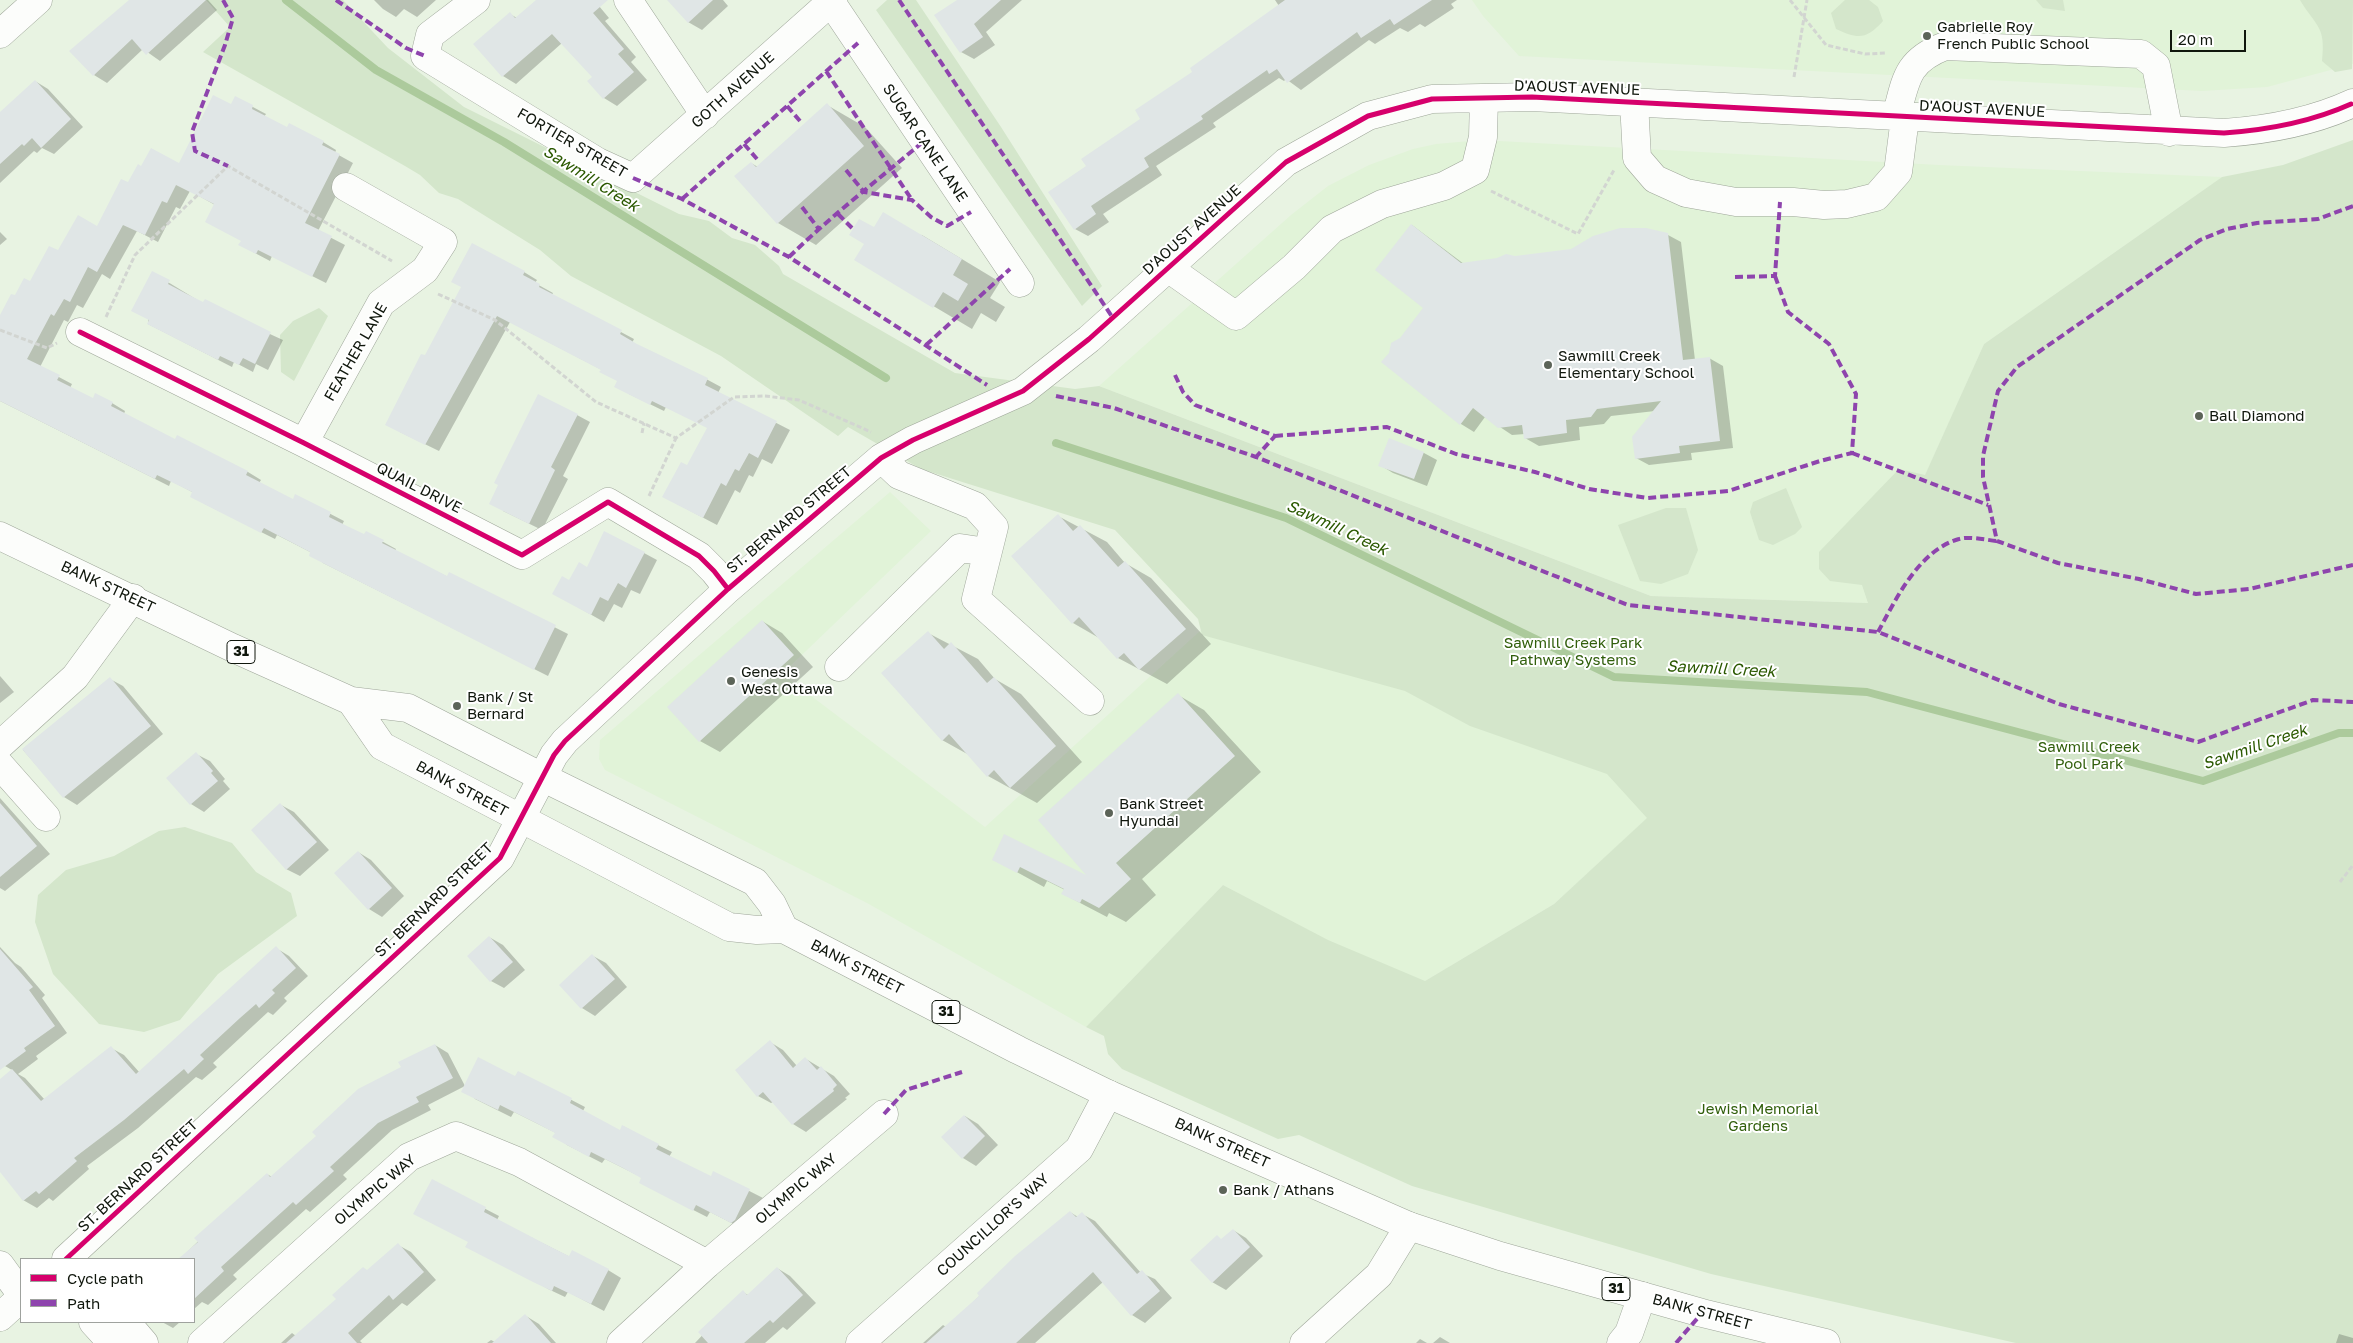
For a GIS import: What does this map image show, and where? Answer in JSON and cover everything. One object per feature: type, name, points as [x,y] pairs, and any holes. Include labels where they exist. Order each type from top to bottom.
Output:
[{"type":"street","points":[[0,34],[38,0]]},
{"type":"street","name":"FORTIER STREET","points":[[476,0],[430,35],[425,56],[598,162],[633,178]]},
{"type":"street","points":[[628,0],[705,115]]},
{"type":"street","name":"GOTH AVENUE","points":[[633,178],[832,1]]},
{"type":"street","name":"SUGAR CANE LANE","points":[[832,1],[1020,283]]},
{"type":"street","points":[[1634,102],[1637,158],[1655,179],[1686,193],[1736,202],[1792,202],[1824,205],[1847,204],[1876,197],[1898,172],[1900,117],[1906,80],[1915,63],[1928,53],[1945,46],[2141,54],[2156,66],[2169,132]]},
{"type":"street","name":"D'AOUST AVENUE","points":[[880,458],[913,440],[1022,391],[1089,339],[1286,162],[1368,116],[1432,99],[1532,97],[2169,132],[2224,133],[2265,130],[2352,106]]},
{"type":"street","points":[[1168,268],[1236,316],[1294,267],[1332,229],[1382,204],[1444,186],[1476,170],[1483,137],[1484,98]]},
{"type":"street","name":"FEATHER LANE","points":[[304,443],[381,303],[426,270],[443,242],[346,186]]},
{"type":"street","name":"QUAIL DRIVE","points":[[88,336],[304,443],[522,555],[608,502],[699,556],[728,588]]},
{"type":"street","points":[[880,458],[898,475],[976,506],[994,527],[976,599],[1090,701]]},
{"type":"street","name":"ST. BERNARD STREET","points":[[69,1258],[500,858],[554,755],[565,741],[728,588],[880,458]]},
{"type":"street","name":"BANK STREET","points":[[0,536],[133,598],[233,648],[351,701],[408,708],[542,778],[755,882],[772,904],[784,928]]},
{"type":"street","points":[[839,667],[960,548],[987,552]]},
{"type":"street","points":[[0,745],[80,670],[133,598]]},
{"type":"street","name":"BANK STREET","points":[[351,701],[382,746],[520,820],[729,927],[757,930],[784,928],[1010,1046],[1108,1094],[1409,1226],[1500,1256],[1642,1296],[1826,1343]]},
{"type":"street","points":[[0,765],[46,817]]},
{"type":"street","name":"COUNCILLOR'S WAY","points":[[860,1343],[1079,1149],[1108,1094]]},
{"type":"street","name":"OLYMPIC WAY","points":[[621,1343],[707,1264],[884,1114]]},
{"type":"street","name":"OLYMPIC WAY","points":[[202,1343],[410,1157],[456,1136],[519,1162],[707,1264]]},
{"type":"street","points":[[1304,1343],[1380,1275],[1409,1226]]},
{"type":"street","points":[[0,1265],[20,1295]]},
{"type":"street","points":[[1621,1343],[1629,1333],[1642,1296]]},
{"type":"street","points":[[0,1317],[20,1297]]},
{"type":"street","points":[[94,1323],[112,1343]]},
{"type":"street","points":[[127,1323],[144,1343]]},
{"type":"path","points":[[1790,0],[1826,46],[1865,54],[1886,54]]},
{"type":"path","points":[[1794,77],[1807,0]]},
{"type":"path","points":[[0,330],[47,348],[88,336],[135,255],[228,166],[399,265],[410,282],[495,320],[596,402],[676,438]]},
{"type":"path","points":[[1476,170],[1492,194],[1578,234],[1608,178]]},
{"type":"path","points":[[639,519],[676,438],[734,397],[766,396],[799,400],[872,432]]},
{"type":"path","points":[[642,433],[644,423]]},
{"type":"path","points":[[2340,882],[2353,865]]},
{"type":"shaded area","name":"Gabrielle Roy French Public School","points":[[1472,0],[2353,0],[2353,64],[2267,87],[2202,91],[1519,56],[1483,16]]},
{"type":"shaded area","name":"Sawmill Creek Elementary School","points":[[1481,140],[1939,165],[2222,177],[1984,344],[1868,603],[1651,596],[1099,386],[1291,215],[1328,186],[1369,165],[1413,149],[1436,144]]},
{"type":"shaded area","points":[[890,492],[931,531],[782,674],[985,827],[1259,577],[1732,741],[1554,904],[1415,987],[1223,885],[1086,1027],[867,903],[605,770],[599,759],[600,740]]},
{"type":"green space","points":[[206,0],[343,0],[388,48],[464,107],[679,214],[709,221],[732,238],[755,245],[779,266],[783,274],[955,373],[1075,389],[1099,386],[1651,596],[1868,603],[1862,585],[1830,581],[1819,569],[1819,552],[1899,469],[1925,475],[1984,344],[2222,177],[2283,165],[2353,140],[2353,1343],[2016,1343],[1711,1274],[1412,1186],[1299,1135],[1278,1139],[1122,1069],[1108,1054],[1104,1036],[1086,1027],[1223,885],[1328,940],[1425,981],[1554,904],[1647,818],[1607,774],[1470,726],[1405,691],[1202,635],[1198,619],[1115,530],[921,469],[848,427],[838,436],[721,356],[571,276],[540,250],[458,199],[439,193],[420,175],[203,52],[230,27]]},
{"type":"green space","points":[[887,0],[916,0],[1001,127],[1102,286],[1082,306],[876,10]]},
{"type":"green space","points":[[1845,0],[1869,0],[1878,7],[1883,21],[1872,32],[1861,36],[1850,35],[1836,29],[1831,13]]},
{"type":"green space","points":[[2036,0],[2063,0],[2065,11],[2043,8]]},
{"type":"green space","points":[[2300,0],[2353,0],[2352,69],[2335,72],[2322,61],[2321,33]]},
{"type":"green space","points":[[319,308],[328,316],[294,381],[281,372],[280,335],[293,321]]},
{"type":"green space","points":[[1786,488],[1802,527],[1795,534],[1773,545],[1759,540],[1750,512],[1753,502]]},
{"type":"green space","points":[[1666,508],[1686,508],[1698,550],[1688,574],[1661,584],[1640,581],[1618,525]]},
{"type":"green space","points":[[185,827],[232,843],[256,872],[291,893],[297,916],[218,974],[180,1020],[144,1032],[99,1024],[53,974],[35,922],[38,895],[66,870],[114,856],[159,831]]},
{"type":"building","points":[[129,0],[206,0],[146,55],[132,39],[93,76],[69,51]]},
{"type":"building","points":[[536,0],[608,0],[593,13],[624,49],[618,54],[634,72],[603,99],[587,81],[592,77],[552,34],[502,77],[473,44],[510,12],[515,18]]},
{"type":"building","points":[[667,0],[713,0],[688,23]]},
{"type":"building","points":[[957,0],[1001,0],[974,24],[983,37],[960,53],[934,15]]},
{"type":"building","points":[[1285,0],[1432,0],[1394,25],[1390,19],[1361,38],[1357,32],[1287,83],[1277,69],[1269,74],[1267,70],[1201,116],[1203,119],[1144,158],[1149,167],[1091,206],[1096,214],[1074,230],[1048,192],[1086,166],[1081,159],[1140,119],[1135,110],[1192,72],[1190,68]]},
{"type":"building","points":[[35,80],[71,119],[41,148],[32,138],[24,146],[22,144],[0,164],[0,112]]},
{"type":"building","points":[[213,95],[231,104],[235,96],[253,105],[252,109],[287,127],[289,123],[324,141],[322,145],[340,154],[305,223],[332,236],[312,277],[258,250],[256,254],[238,245],[241,241],[205,222],[214,204],[176,185],[167,203],[162,201],[145,235],[123,225],[97,272],[88,267],[70,302],[64,299],[54,316],[51,314],[27,359],[60,375],[57,380],[93,398],[95,393],[113,402],[111,406],[175,439],[177,435],[248,471],[246,475],[293,499],[295,494],[331,512],[329,517],[364,534],[366,531],[384,540],[382,543],[447,576],[449,572],[556,625],[534,670],[309,556],[310,552],[264,528],[261,533],[190,497],[192,492],[157,475],[155,479],[0,401],[0,315],[11,294],[15,295],[24,278],[30,281],[49,246],[58,250],[78,215],[97,226],[121,179],[128,182],[138,164],[141,166],[151,148],[179,163]]},
{"type":"building","points":[[827,103],[864,146],[777,224],[734,176],[751,162],[756,167]]},
{"type":"building","points":[[883,212],[962,259],[953,275],[968,284],[958,301],[943,292],[933,308],[854,260],[864,244],[849,235],[859,219],[874,227]]},
{"type":"building","points":[[1411,224],[1461,263],[1497,258],[1506,254],[1515,256],[1571,249],[1593,236],[1620,228],[1646,228],[1668,233],[1683,360],[1710,357],[1720,441],[1679,446],[1680,453],[1635,459],[1632,437],[1661,401],[1597,409],[1591,417],[1566,420],[1567,433],[1524,439],[1522,425],[1498,428],[1473,408],[1460,425],[1381,362],[1389,353],[1391,343],[1400,338],[1423,308],[1375,270]]},
{"type":"building","points":[[472,243],[525,271],[523,275],[540,284],[539,287],[622,330],[620,334],[637,344],[708,378],[705,385],[777,421],[758,458],[749,453],[739,471],[735,469],[726,486],[721,483],[703,518],[662,497],[681,462],[687,465],[707,428],[652,401],[650,405],[614,387],[617,381],[599,372],[601,370],[497,316],[425,445],[385,425],[421,354],[425,355],[461,287],[451,282]]},
{"type":"building","points":[[152,271],[170,280],[168,284],[185,293],[203,302],[205,299],[271,332],[255,364],[243,358],[239,365],[220,356],[218,360],[147,324],[149,320],[131,311]]},
{"type":"building","points":[[538,394],[578,414],[551,467],[555,470],[529,524],[489,504],[498,485],[494,483]]},
{"type":"building","points":[[1389,438],[1424,452],[1414,479],[1378,466]]},
{"type":"building","points":[[1058,514],[1073,531],[1080,525],[1118,567],[1125,561],[1186,629],[1139,670],[1124,653],[1117,659],[1079,617],[1072,624],[1011,556]]},
{"type":"building","points":[[604,531],[645,552],[626,588],[618,583],[608,601],[600,597],[591,615],[552,594],[562,576],[569,580],[579,562],[587,567]]},
{"type":"building","name":"Genesis West Ottawa","points":[[762,620],[794,655],[699,742],[667,707]]},
{"type":"building","points":[[928,631],[944,649],[951,642],[987,683],[994,677],[1056,746],[1010,788],[994,770],[987,777],[949,734],[942,741],[881,673]]},
{"type":"building","points":[[110,677],[151,726],[63,798],[22,749]]},
{"type":"building","name":"Bank Street Hyundai","points":[[1178,693],[1235,756],[1116,863],[1131,879],[1099,908],[1082,899],[1080,903],[1061,894],[1064,889],[1020,867],[1017,873],[992,860],[1004,834],[1086,875],[1038,820]]},
{"type":"building","points":[[196,752],[213,771],[211,773],[218,781],[190,805],[166,778]]},
{"type":"building","points":[[0,803],[37,846],[0,877]]},
{"type":"building","points":[[280,803],[317,842],[286,870],[251,830]]},
{"type":"building","points":[[358,851],[392,888],[368,910],[334,873]]},
{"type":"building","points":[[489,936],[513,962],[490,982],[467,956]]},
{"type":"building","points":[[276,946],[296,968],[272,990],[275,993],[259,1008],[256,1004],[200,1055],[204,1059],[188,1074],[184,1069],[124,1120],[74,1158],[77,1161],[39,1194],[36,1191],[23,1201],[0,1172],[0,1079],[12,1069],[41,1101],[111,1046],[136,1074]]},
{"type":"building","points":[[0,949],[33,987],[29,990],[55,1026],[24,1048],[26,1051],[0,1070]]},
{"type":"building","points":[[592,954],[615,979],[581,1009],[559,985]]},
{"type":"building","points":[[770,1040],[793,1068],[805,1057],[817,1070],[821,1066],[837,1085],[833,1089],[834,1091],[792,1125],[763,1092],[757,1097],[735,1070]]},
{"type":"building","points":[[435,1044],[453,1078],[416,1097],[419,1102],[378,1123],[330,1167],[334,1171],[296,1205],[293,1202],[221,1267],[224,1271],[195,1298],[195,1258],[179,1258],[198,1242],[194,1238],[267,1173],[270,1177],[316,1136],[312,1132],[358,1089],[401,1067],[398,1062]]},
{"type":"building","points":[[478,1057],[515,1076],[518,1071],[572,1098],[570,1103],[620,1130],[622,1125],[659,1144],[656,1149],[711,1176],[713,1171],[750,1189],[735,1220],[731,1223],[696,1205],[693,1211],[639,1183],[641,1178],[623,1168],[591,1152],[589,1157],[552,1137],[555,1133],[536,1123],[500,1105],[498,1110],[461,1092]]},
{"type":"building","points":[[964,1115],[985,1136],[962,1159],[941,1137]]},
{"type":"building","points":[[432,1179],[486,1207],[484,1212],[551,1247],[569,1256],[572,1250],[609,1269],[591,1304],[554,1286],[552,1291],[533,1282],[465,1247],[468,1242],[413,1214]]},
{"type":"building","points":[[1070,1211],[1076,1217],[1082,1212],[1137,1274],[1142,1270],[1160,1291],[1131,1316],[1093,1272],[1016,1343],[926,1343],[979,1296],[977,1293],[1015,1256]]},
{"type":"building","points":[[1233,1229],[1250,1247],[1212,1283],[1190,1260],[1217,1235],[1221,1239]]},
{"type":"building","points":[[398,1243],[424,1272],[393,1300],[389,1295],[348,1333],[357,1343],[286,1343],[336,1299],[332,1295],[363,1267],[367,1270]]},
{"type":"building","points":[[777,1267],[803,1295],[773,1323],[770,1320],[744,1343],[708,1343],[698,1332],[743,1290],[747,1295]]},
{"type":"building","points":[[525,1314],[551,1343],[492,1343]]},
{"type":"waterway","name":"Sawmill Creek","points":[[286,0],[376,70],[504,142],[886,378]]},
{"type":"waterway","name":"Sawmill Creek","points":[[1056,443],[1286,518],[1614,677],[1867,692],[2203,781],[2339,733],[2353,733]]},
{"type":"marked path","points":[[223,0],[233,18],[225,45],[192,132],[195,151],[228,166]]},
{"type":"marked path","points":[[336,0],[406,48],[425,56]]},
{"type":"marked path","points":[[899,0],[1113,318]]},
{"type":"marked path","points":[[682,199],[858,43]]},
{"type":"marked path","points":[[826,71],[912,200]]},
{"type":"marked path","points":[[787,106],[800,121]]},
{"type":"marked path","points":[[789,257],[838,212],[924,141]]},
{"type":"marked path","points":[[744,144],[757,159]]},
{"type":"marked path","points":[[846,170],[864,192],[912,200],[931,217],[947,226],[971,212]]},
{"type":"marked path","points":[[633,178],[682,199],[789,257],[987,385]]},
{"type":"marked path","points":[[1735,277],[1775,276],[1780,202]]},
{"type":"marked path","points":[[2353,206],[2318,219],[2257,223],[2227,229],[2200,240],[2017,367],[1998,391],[1983,456],[1983,477],[1997,541],[2058,563],[2139,579],[2196,594],[2249,589],[2353,565]]},
{"type":"marked path","points":[[802,207],[818,228]]},
{"type":"marked path","points":[[838,214],[852,228]]},
{"type":"marked path","points":[[926,345],[1010,269]]},
{"type":"marked path","points":[[1275,436],[1387,427],[1456,454],[1535,472],[1589,489],[1647,498],[1728,491],[1820,461],[1852,453],[1856,394],[1829,344],[1788,312],[1775,276]]},
{"type":"marked path","points":[[1175,375],[1183,392],[1195,405],[1275,436],[1256,457]]},
{"type":"marked path","points":[[1056,396],[1114,408],[1256,457],[1628,605],[1878,632],[2059,704],[2198,742],[2313,700],[2353,702]]},
{"type":"marked path","points":[[1852,453],[1988,505]]},
{"type":"marked path","points":[[1878,632],[1910,577],[1932,554],[1945,545],[1963,538],[1997,541]]},
{"type":"marked path","points":[[884,1114],[906,1090],[962,1072]]},
{"type":"marked path","points":[[1676,1343],[1702,1313]]},
{"type":"cycle path","points":[[67,1258],[500,858],[554,755],[565,741],[728,589],[881,458],[913,440],[1023,391],[1089,339],[1286,162],[1368,116],[1432,99],[1532,97],[2224,133],[2289,124],[2320,116],[2351,104]]},
{"type":"cycle path","points":[[80,332],[304,443],[522,555],[608,502],[699,556],[728,589]]},
{"type":"place","name":"Gabrielle Roy French Public School","points":[[1927,36]]},
{"type":"place","name":"Sawmill Creek Elementary School","points":[[1548,365]]},
{"type":"place","name":"Ball Diamond","points":[[2199,416]]},
{"type":"place","name":"Genesis West Ottawa","points":[[731,681]]},
{"type":"place","name":"Bank / St Bernard","points":[[457,706]]},
{"type":"place","name":"Bank Street Hyundai","points":[[1109,813]]},
{"type":"place","name":"Bank / Athans","points":[[1223,1190]]},
{"type":"park label","name":"Sawmill Creek Park Pathway Systems","points":[[1573,652]]},
{"type":"park label","name":"Sawmill Creek Pool Park","points":[[2089,756]]},
{"type":"park label","name":"Jewish Memorial Gardens","points":[[1758,1118]]}]
